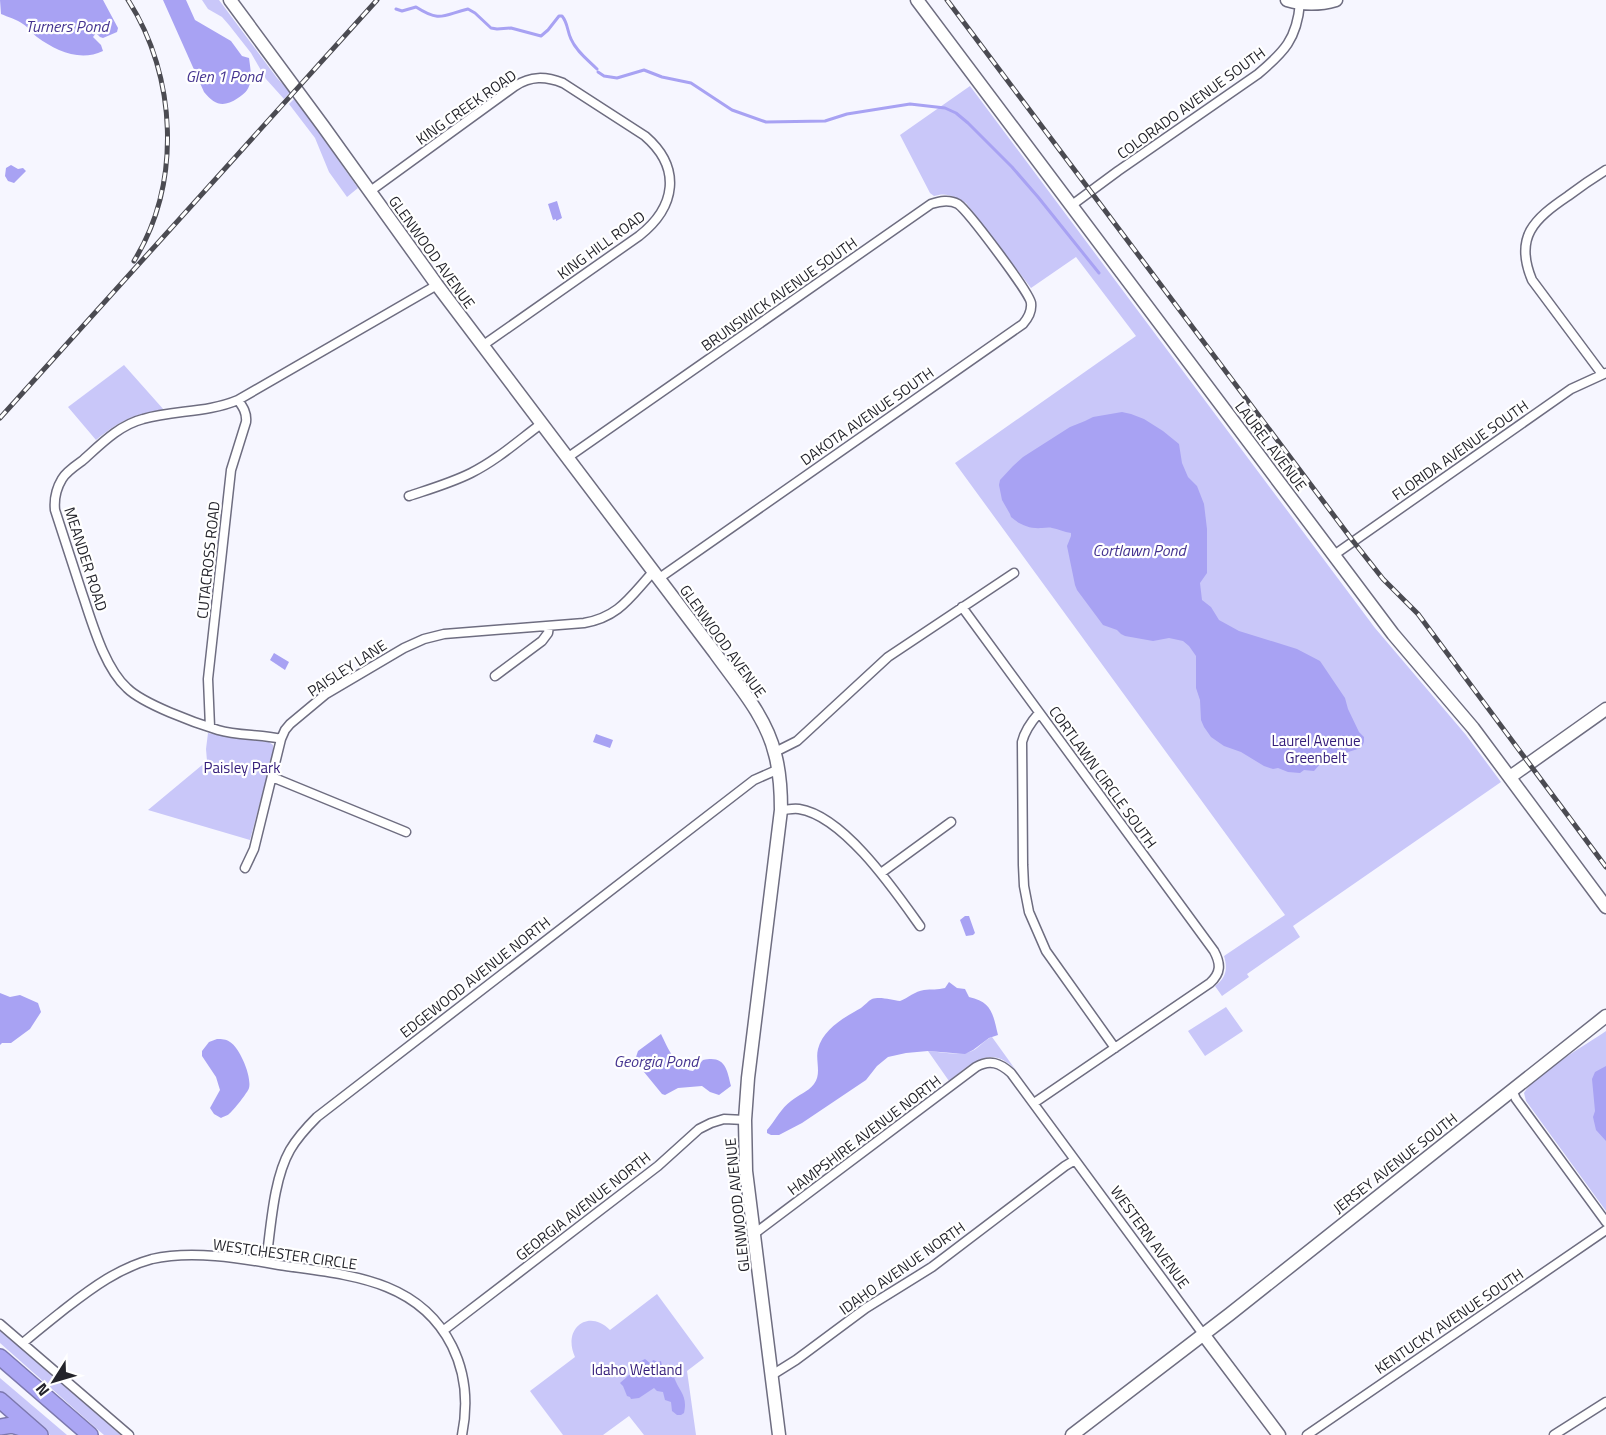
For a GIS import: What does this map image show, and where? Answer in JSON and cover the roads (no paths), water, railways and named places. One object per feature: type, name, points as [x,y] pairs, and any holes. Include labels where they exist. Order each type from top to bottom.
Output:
[{"type":"highway","points":[[0,1358],[90,1435]]},
{"type":"highway","points":[[0,1400],[39,1435]]},
{"type":"highway","points":[[0,1427],[12,1425],[39,1435]]},
{"type":"street","name":"GLENWOOD AVENUE","points":[[230,0],[482,346],[748,699],[768,733],[779,769],[781,810],[753,1033],[745,1120],[746,1171],[779,1435]]},
{"type":"street","name":"LAUREL AVENUE","points":[[917,0],[1393,634],[1452,702],[1606,907]]},
{"type":"street","points":[[1287,0],[1313,4],[1336,0]]},
{"type":"street","name":"COLORADO AVENUE SOUTH","points":[[1072,205],[1274,61],[1292,37],[1300,3]]},
{"type":"street","name":"KING CREEK ROAD","points":[[369,192],[525,80],[553,79],[562,83],[645,136]]},
{"type":"street","name":"KING HILL ROAD","points":[[482,346],[639,236],[657,220],[669,197],[669,176],[663,157],[656,146],[645,136]]},
{"type":"street","points":[[1604,373],[1532,280],[1527,269],[1525,255],[1527,240],[1537,220],[1606,170]]},
{"type":"street","name":"BRUNSWICK AVENUE SOUTH","points":[[567,458],[931,204],[947,200],[957,204],[967,213],[998,253]]},
{"type":"street","name":"DAKOTA AVENUE SOUTH","points":[[655,575],[1023,324],[1031,309],[1031,302],[1025,289],[998,253]]},
{"type":"street","name":"MEANDER ROAD","points":[[281,739],[227,732],[210,727],[142,699],[129,690],[117,676],[95,632],[55,510],[57,489],[64,476],[123,428],[145,418],[216,408],[238,400],[437,285]]},
{"type":"street","name":"FLORIDA AVENUE SOUTH","points":[[1334,555],[1571,389],[1604,373]]},
{"type":"street","name":"CUTACROSS ROAD","points":[[210,727],[208,679],[230,482],[246,417],[244,408],[238,400]]},
{"type":"street","points":[[409,496],[473,472],[498,457],[541,424]]},
{"type":"street","points":[[775,752],[797,741],[888,657],[1014,573]]},
{"type":"street","name":"PAISLEY LANE","points":[[245,868],[254,849],[285,730],[326,694],[376,663],[418,641],[444,634],[600,620],[609,616],[655,575]]},
{"type":"street","name":"CORTLAWN CIRCLE SOUTH","points":[[962,607],[1214,951],[1220,965],[1218,974],[1210,983],[1115,1048]]},
{"type":"street","points":[[495,676],[542,641],[548,633],[549,626]]},
{"type":"street","points":[[1510,777],[1606,709]]},
{"type":"street","points":[[1034,1103],[1115,1048],[1046,951],[1029,912],[1023,865],[1022,742],[1029,724],[1039,713]]},
{"type":"street","name":"EDGEWOOD AVENUE NORTH","points":[[266,1262],[282,1170],[295,1143],[317,1118],[754,780],[779,769]]},
{"type":"street","points":[[272,777],[406,832]]},
{"type":"street","points":[[781,810],[798,809],[817,815],[844,834],[881,873],[921,926]]},
{"type":"street","points":[[881,873],[951,822]]},
{"type":"street","name":"JERSEY AVENUE SOUTH","points":[[1072,1435],[1606,1016]]},
{"type":"street","name":"WESTERN AVENUE","points":[[992,1062],[1011,1073],[1279,1435]]},
{"type":"street","name":"HAMPSHIRE AVENUE NORTH","points":[[753,1234],[976,1067],[992,1062]]},
{"type":"street","points":[[1512,1090],[1516,1100],[1606,1222]]},
{"type":"street","name":"GEORGIA AVENUE NORTH","points":[[444,1330],[658,1166],[699,1129],[717,1121],[745,1120]]},
{"type":"street","name":"IDAHO AVENUE NORTH","points":[[772,1375],[866,1308],[932,1267],[1075,1160]]},
{"type":"street","name":"KENTUCKY AVENUE SOUTH","points":[[1306,1435],[1606,1230]]},
{"type":"street","name":"WESTCHESTER CIRCLE","points":[[23,1343],[100,1282],[121,1270],[174,1255],[185,1254],[266,1262],[332,1273],[381,1284],[398,1291],[430,1313],[444,1330],[459,1364],[464,1385],[465,1406],[462,1435]]},
{"type":"street","points":[[0,1324],[129,1435]]},
{"type":"street","points":[[1554,1435],[1606,1402]]},
{"type":"water","name":"Turners Pond","points":[[0,0],[103,0],[118,28],[117,32],[103,38],[96,33],[93,37],[101,45],[103,51],[86,55],[68,53],[44,42],[20,22],[1,14]]},
{"type":"water","name":"Glen 1 Pond","points":[[163,0],[186,0],[195,20],[231,41],[242,56],[249,58],[251,80],[244,94],[228,103],[219,104],[204,92]]},
{"type":"water","points":[[11,165],[26,171],[14,183],[8,181],[5,176],[6,168]]},
{"type":"water","points":[[557,201],[562,218],[556,221],[556,219],[553,220],[548,204]]},
{"type":"water","name":"Cortlawn Pond","points":[[1122,412],[1144,419],[1179,444],[1182,463],[1188,477],[1197,486],[1204,504],[1207,529],[1207,573],[1200,583],[1202,600],[1211,607],[1219,620],[1239,631],[1297,649],[1320,661],[1345,698],[1359,732],[1364,737],[1361,748],[1332,757],[1330,761],[1321,763],[1314,771],[1304,770],[1300,773],[1264,766],[1241,752],[1224,746],[1211,737],[1201,720],[1200,700],[1196,688],[1196,656],[1189,646],[1183,641],[1169,638],[1153,641],[1125,636],[1103,625],[1075,585],[1067,546],[1071,533],[1051,528],[1029,527],[1011,517],[1002,500],[999,485],[1000,480],[1013,466],[1070,427],[1093,417]]},
{"type":"water","points":[[274,653],[289,662],[285,670],[270,660]]},
{"type":"water","points":[[596,734],[613,740],[610,748],[593,742]]},
{"type":"water","points":[[969,916],[975,933],[973,935],[966,936],[960,920]]},
{"type":"water","points":[[949,982],[957,988],[965,989],[969,997],[987,1006],[993,1015],[998,1035],[989,1038],[965,1054],[928,1051],[888,1057],[866,1080],[802,1123],[779,1135],[767,1133],[784,1107],[814,1084],[818,1076],[818,1049],[825,1035],[835,1024],[872,999],[900,1001],[921,991],[945,988]]},
{"type":"water","points":[[0,993],[10,997],[20,995],[38,1003],[41,1012],[30,1029],[11,1043],[0,1045]]},
{"type":"water","name":"Georgia Pond","points":[[661,1034],[673,1057],[682,1066],[693,1071],[703,1060],[716,1060],[724,1065],[731,1086],[719,1095],[702,1086],[678,1088],[665,1095],[662,1094],[644,1072],[636,1057],[638,1051]]},
{"type":"water","points":[[217,1039],[228,1041],[238,1050],[247,1070],[249,1083],[248,1090],[237,1106],[221,1118],[210,1108],[220,1090],[216,1077],[202,1056],[202,1051],[209,1042]]},
{"type":"water","points":[[1606,1066],[1606,1141],[1596,1130],[1593,1117],[1595,1111],[1592,1079],[1595,1072]]},
{"type":"water","points":[[645,1359],[651,1364],[653,1360],[661,1361],[662,1366],[659,1368],[665,1370],[667,1367],[677,1366],[678,1370],[674,1377],[684,1398],[684,1413],[677,1415],[672,1411],[671,1402],[665,1400],[663,1392],[654,1388],[639,1398],[631,1399],[627,1396],[620,1383],[629,1375],[635,1375],[638,1371],[635,1367],[637,1363]]},
{"type":"waterway","points":[[396,9],[402,11],[416,7],[437,16],[468,9],[491,28],[511,28],[541,36],[559,16],[562,16],[573,43],[597,69]]},
{"type":"waterway","points":[[598,72],[604,76],[617,78],[644,70],[662,77],[691,83],[732,110],[766,122],[825,121],[847,114],[910,104],[945,108],[956,113],[968,123],[1012,167],[1099,273]]},
{"type":"railway","points":[[128,0],[144,30],[156,62],[164,95],[167,130],[166,164],[160,198],[150,231],[134,261]]},
{"type":"railway","points":[[0,418],[377,0]]},
{"type":"railway","points":[[947,0],[1353,541],[1383,579],[1418,614],[1606,867]]},
{"type":"park label","name":"Laurel Avenue Greenbelt","points":[[1316,748]]},
{"type":"park label","name":"Paisley Park","points":[[242,767]]},
{"type":"park label","name":"Idaho Wetland","points":[[637,1369]]}]
